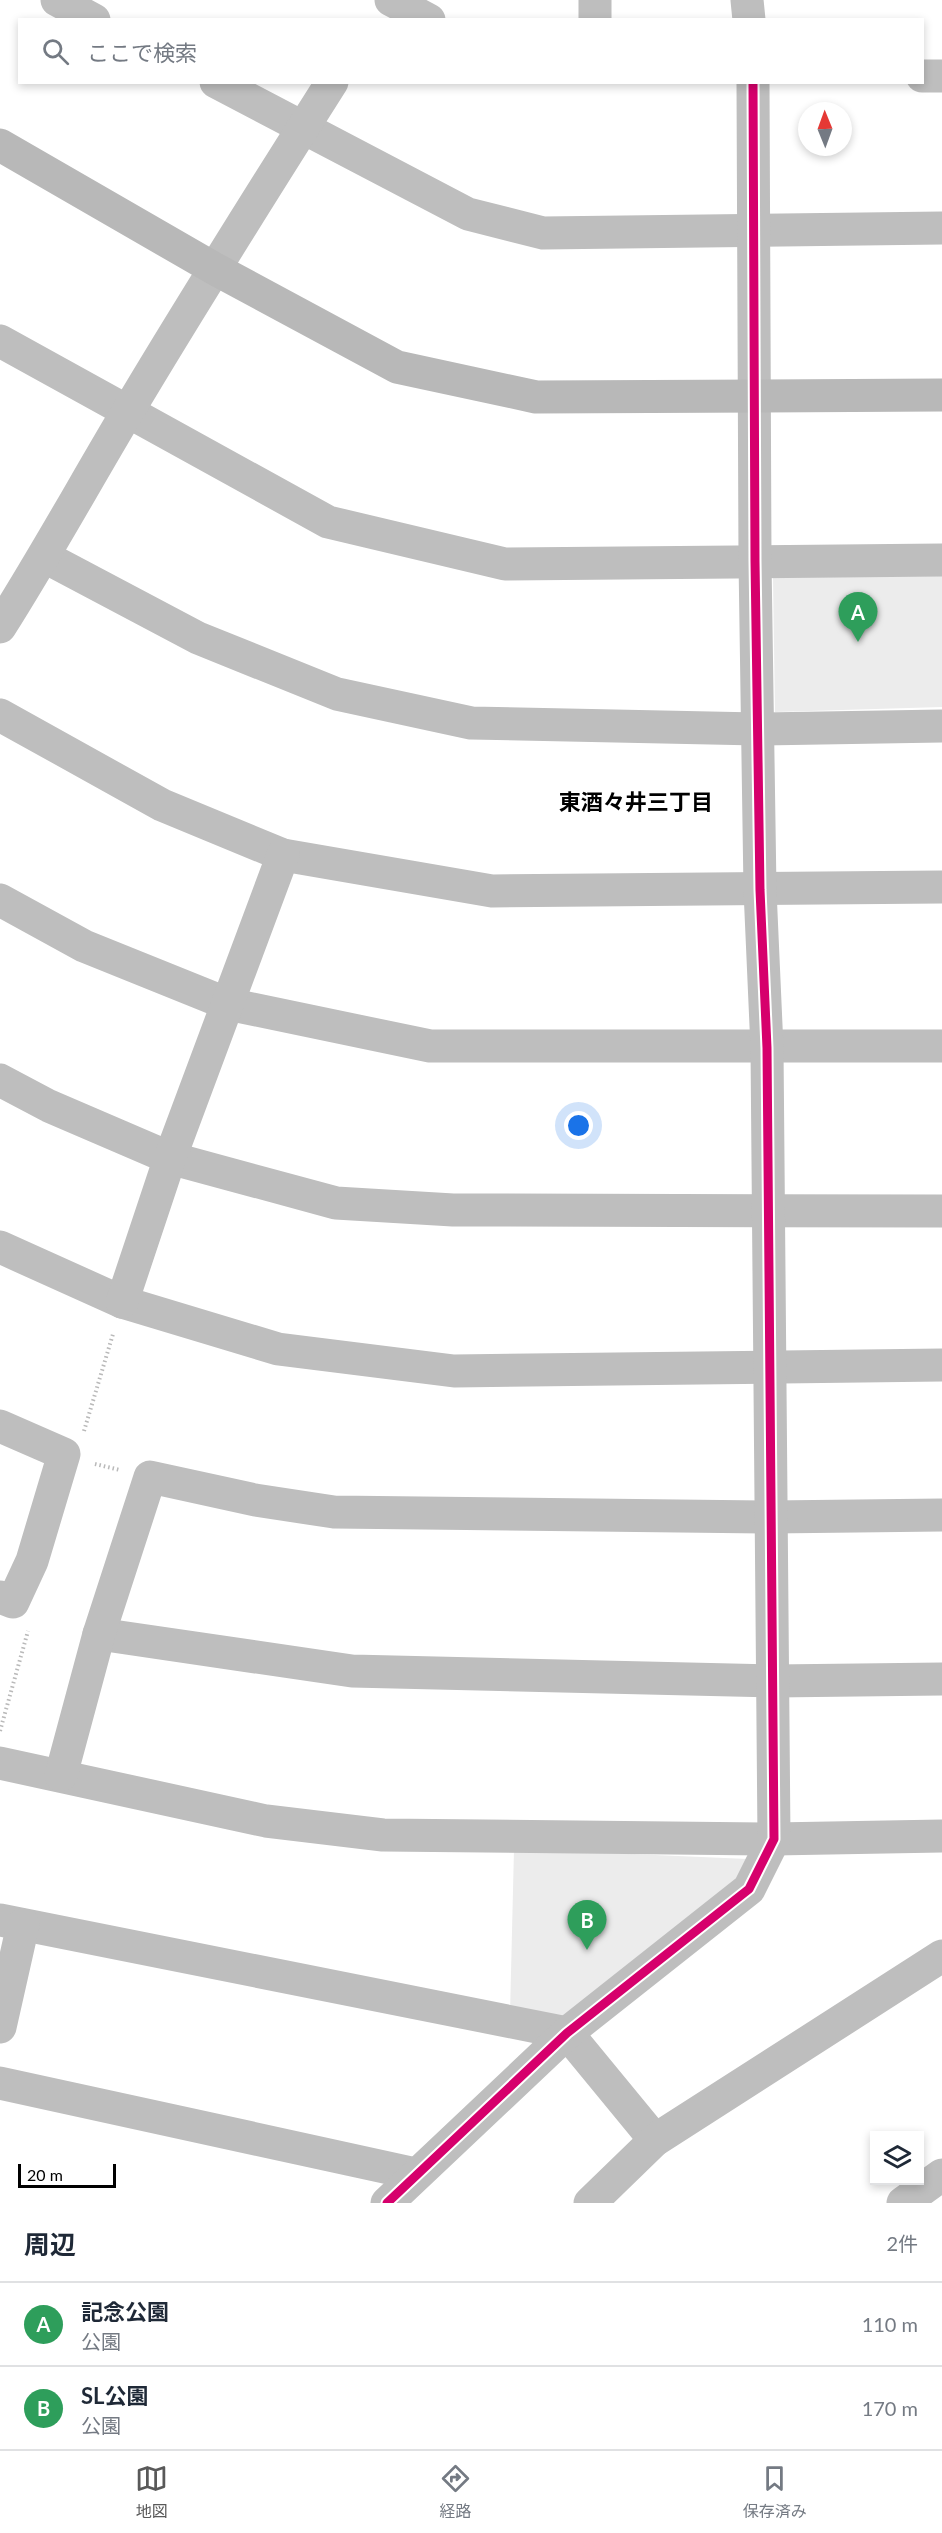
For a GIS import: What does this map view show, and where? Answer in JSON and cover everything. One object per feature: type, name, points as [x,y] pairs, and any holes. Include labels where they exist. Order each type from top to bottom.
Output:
[{"type":"street","points":[[57,0],[90,18]]},
{"type":"street","points":[[374,18],[385,0]]},
{"type":"street","points":[[391,0],[425,18]]},
{"type":"street","points":[[595,0],[595,18]]},
{"type":"street","points":[[747,0],[749,18]]},
{"type":"street","points":[[924,76],[942,76]]},
{"type":"street","points":[[220,84],[468,214],[543,233],[942,228]]},
{"type":"street","points":[[0,627],[45,557],[214,269],[331,84]]},
{"type":"street","points":[[387,2203],[567,2033],[749,1889],[774,1839],[770,1212],[767,1048],[760,890],[754,561],[753,84]]},
{"type":"street","points":[[0,145],[214,269],[397,367],[536,397],[942,394]]},
{"type":"street","points":[[0,341],[328,522],[505,564],[942,560]]},
{"type":"street","points":[[45,557],[198,638],[337,694],[471,723],[758,729],[942,726]]},
{"type":"street","points":[[0,715],[162,805],[283,855],[492,891],[760,890],[942,886]]},
{"type":"street","points":[[122,1302],[170,1158],[283,855]]},
{"type":"street","points":[[0,900],[84,946],[228,1004],[430,1046],[767,1048],[942,1046]]},
{"type":"street","points":[[0,1080],[49,1106],[170,1158],[336,1203],[453,1210],[942,1211]]},
{"type":"street","points":[[0,1246],[122,1302],[278,1349],[454,1371],[942,1365]]},
{"type":"street","points":[[0,1426],[64,1454],[32,1561],[14,1602],[0,1597]]},
{"type":"street","points":[[61,1775],[99,1634],[150,1477],[255,1500],[334,1512],[771,1517],[942,1515]]},
{"type":"street","points":[[99,1634],[352,1671],[774,1681],[942,1679]]},
{"type":"street","points":[[0,1763],[266,1821],[382,1835],[774,1839],[942,1836]]},
{"type":"street","points":[[0,2027],[11,1922],[567,2033],[655,2140]]},
{"type":"street","points":[[590,2203],[655,2140],[942,1956]]},
{"type":"street","points":[[0,2083],[416,2174]]},
{"type":"street","points":[[903,2203],[942,2175]]},
{"type":"path","points":[[64,1454],[75,1460],[150,1477]]},
{"type":"shaded area","points":[[942,576],[942,707],[775,712],[773,577]]},
{"type":"shaded area","points":[[514,1849],[748,1859],[744,1886],[565,2027],[510,2014]]},
{"type":"cycle path","points":[[387,2203],[567,2033],[749,1889],[774,1839],[767,1048],[760,890],[755,561],[753,84]]},
{"type":"place","name":"記念公園","points":[[858,642]]},
{"type":"place","name":"SL公園","points":[[587,1950]]},
{"type":"district","name":"東酒々井三丁目","points":[[636,802]]}]
